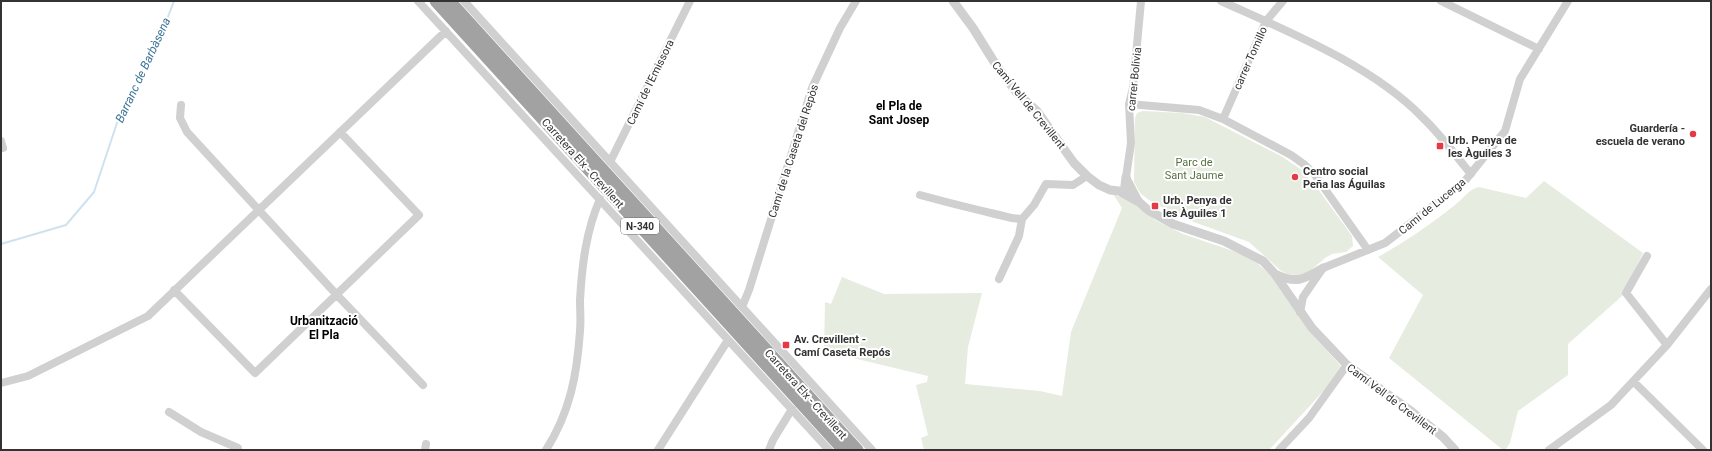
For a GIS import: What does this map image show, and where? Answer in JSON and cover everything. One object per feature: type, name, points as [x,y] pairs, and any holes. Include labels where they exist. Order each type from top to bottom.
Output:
[{"type":"highway","name":"Carretera Elx - Crevillent","points":[[436,1],[844,450]]},
{"type":"highway","name":"Carretera Elx - Crevillent","points":[[449,1],[856,450]]},
{"type":"street","points":[[418,1],[829,450]]},
{"type":"street","points":[[464,1],[872,450]]},
{"type":"street","name":"Camí de l'Emissora","points":[[610,162],[690,1]]},
{"type":"street","name":"Camí de la Caseta del Repòs","points":[[742,307],[749,290],[812,88],[840,28],[856,1]]},
{"type":"street","name":"Camí Vell de Crevillent","points":[[953,1],[1014,88],[1037,111],[1074,163],[1087,176],[1099,185],[1124,194],[1139,202],[1148,210],[1173,224],[1224,241],[1262,261],[1274,273],[1312,328],[1347,366],[1412,412],[1443,437],[1455,450]]},
{"type":"street","name":"carrer Bolivia","points":[[1126,177],[1131,143],[1129,104],[1133,88],[1141,1]]},
{"type":"street","points":[[1221,1],[1266,21],[1337,56],[1370,76],[1402,99],[1423,117],[1471,174]]},
{"type":"street","name":"carrer Tomillo","points":[[1223,119],[1266,21],[1283,1]]},
{"type":"street","points":[[1440,1],[1539,48]]},
{"type":"street","name":"Camí de Lucerga","points":[[1323,268],[1385,243],[1464,182],[1505,131],[1520,79],[1568,1]]},
{"type":"street","points":[[1,383],[28,376],[148,316],[446,32]]},
{"type":"street","points":[[1129,104],[1199,110],[1223,119],[1290,155],[1305,165],[1324,186],[1368,250]]},
{"type":"street","points":[[181,105],[180,118],[187,132],[336,294],[423,385]]},
{"type":"street","points":[[174,290],[255,373],[419,215],[340,132]]},
{"type":"street","points":[[998,279],[1019,236],[1022,220],[1034,205],[1046,184],[1073,185],[1087,176]]},
{"type":"street","points":[[1124,194],[1126,177]]},
{"type":"street","points":[[1126,177],[1139,202]]},
{"type":"street","points":[[920,195],[974,210],[997,214],[1009,219],[1022,220]]},
{"type":"street","points":[[546,450],[559,428],[570,398],[576,368],[580,330],[580,299],[584,254],[591,220],[600,199]]},
{"type":"street","points":[[1647,256],[1626,293],[1667,345]]},
{"type":"street","points":[[1274,273],[1295,281],[1308,277],[1323,268]]},
{"type":"street","points":[[1300,312],[1303,297],[1306,291],[1323,268]]},
{"type":"street","points":[[1295,281],[1288,295],[1298,296],[1306,291]]},
{"type":"street","points":[[1549,450],[1611,404],[1634,382],[1667,345],[1711,289]]},
{"type":"street","points":[[658,450],[728,340]]},
{"type":"street","points":[[1279,450],[1310,418],[1347,366]]},
{"type":"street","points":[[1634,382],[1703,450]]},
{"type":"street","points":[[769,450],[772,440],[792,409]]},
{"type":"street","points":[[170,412],[201,432],[238,448],[238,450]]},
{"type":"green space","name":"Parc de Sant Jaume","points":[[1143,111],[1182,113],[1205,117],[1281,156],[1299,168],[1315,185],[1352,236],[1353,246],[1346,252],[1332,254],[1325,258],[1309,272],[1297,275],[1287,274],[1280,270],[1249,242],[1180,217],[1149,200],[1140,193],[1134,182],[1135,118],[1137,113]]},
{"type":"green space","points":[[1544,181],[1643,253],[1622,296],[1568,344],[1568,375],[1518,411],[1510,443],[1505,450],[1503,450],[1389,358],[1423,295],[1378,257],[1427,226],[1475,188],[1479,187],[1526,198]]},
{"type":"green space","points":[[1113,194],[1134,203],[1155,220],[1183,234],[1236,252],[1257,263],[1269,274],[1309,331],[1340,365],[1342,371],[1269,450],[924,450],[921,438],[928,435],[916,385],[927,382],[928,376],[824,351],[825,302],[831,304],[842,277],[884,294],[982,293],[968,347],[965,384],[1040,391],[1062,396],[1071,332],[1122,208]]},
{"type":"waterway","name":"Barranc de Barbàsena","points":[[1,244],[66,225],[94,192],[119,117],[164,27],[174,1]]},
{"type":"place","name":"Guardería - escuela de verano","points":[[1693,134]]},
{"type":"place","name":"Urb. Penya de les Àguiles 3","points":[[1440,146]]},
{"type":"place","name":"Centro social Peña las Águilas","points":[[1295,177]]},
{"type":"place","name":"Urb. Penya de les Àguiles 1","points":[[1155,206]]},
{"type":"place","name":"Av. Crevillent - Camí Caseta Repós","points":[[786,345]]},
{"type":"district","name":"el Pla de Sant Josep","points":[[899,113]]},
{"type":"district","name":"Urbanització El Pla","points":[[324,328]]}]
